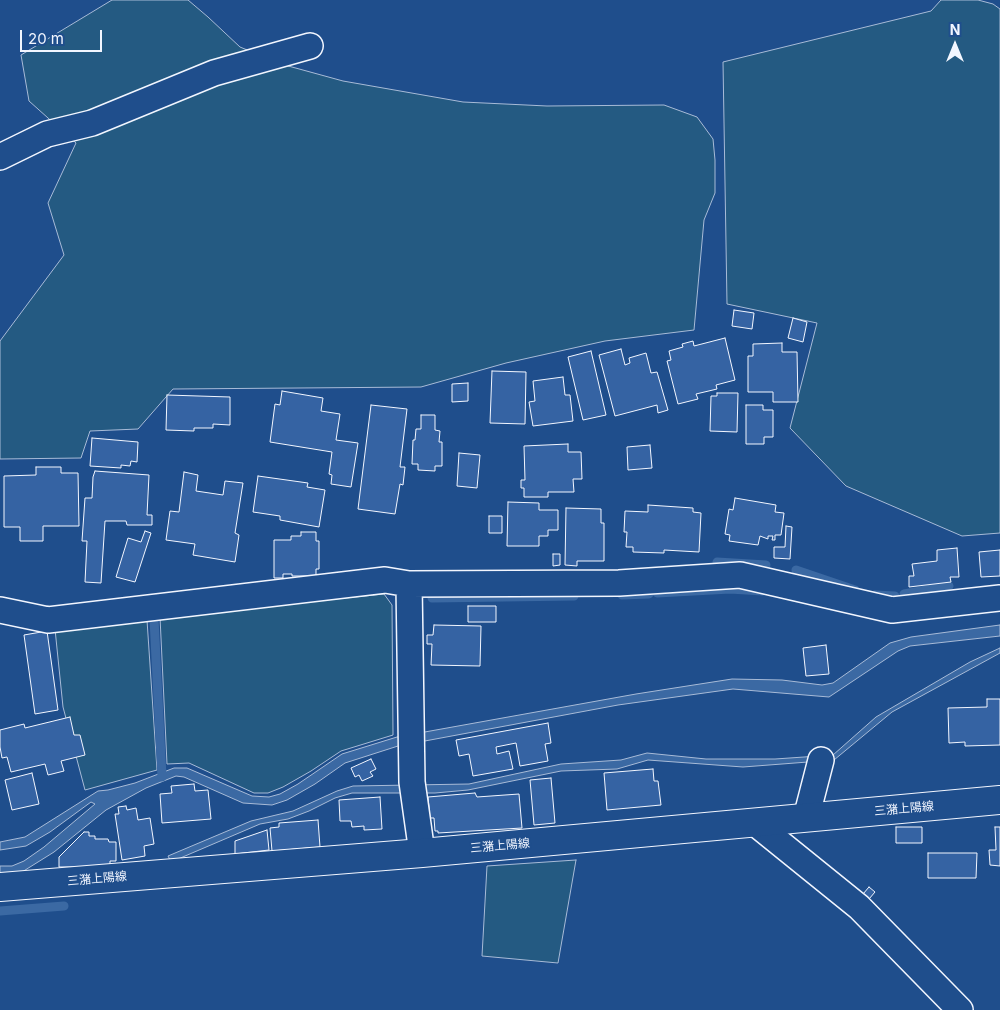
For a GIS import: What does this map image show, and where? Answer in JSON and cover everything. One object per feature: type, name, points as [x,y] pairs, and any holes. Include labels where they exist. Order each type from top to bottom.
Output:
[{"type":"main road","name":"三潴上陽線","points":[[0,887],[422,853],[1000,800]]},
{"type":"street","points":[[0,157],[47,134],[92,123],[214,73],[310,46]]},
{"type":"street","points":[[0,610],[48,620],[385,580],[409,584],[619,583],[740,575],[892,610],[1000,598]]},
{"type":"street","points":[[409,584],[412,782],[422,853]]},
{"type":"street","points":[[806,818],[821,760]]},
{"type":"street","points":[[755,823],[859,907],[960,1010]]},
{"type":"shaded area","points":[[112,0],[188,0],[240,47],[281,64],[343,81],[463,102],[547,106],[664,105],[697,117],[713,139],[715,193],[704,220],[694,330],[605,341],[506,363],[421,387],[173,389],[138,429],[90,431],[81,458],[0,459],[0,341],[64,255],[48,203],[76,143],[29,101],[21,55]]},
{"type":"shaded area","points":[[941,0],[978,0],[993,4],[1000,9],[1000,533],[962,536],[846,486],[790,428],[817,323],[727,304],[723,62],[931,11]]},
{"type":"shaded area","points":[[384,594],[392,605],[393,735],[341,751],[311,771],[268,793],[254,793],[189,763],[167,764],[160,617]]},
{"type":"shaded area","points":[[147,620],[157,770],[85,790],[63,707],[55,629]]},
{"type":"shaded area","points":[[1000,625],[1000,636],[910,646],[898,651],[829,697],[733,689],[618,705],[398,746],[345,763],[315,784],[287,800],[272,805],[243,803],[184,777],[176,776],[146,788],[106,810],[54,852],[22,872],[0,874],[0,866],[12,866],[24,861],[44,847],[95,804],[91,802],[50,832],[26,846],[0,850],[0,842],[25,837],[98,791],[135,783],[174,768],[187,768],[252,796],[269,797],[280,794],[298,784],[342,754],[397,737],[636,694],[732,679],[782,680],[822,685],[833,683],[890,643],[911,637]]},
{"type":"shaded area","points":[[1000,648],[1000,653],[892,712],[834,760],[743,767],[648,760],[617,769],[561,771],[468,790],[435,793],[352,793],[335,798],[288,819],[260,824],[171,862],[168,856],[251,821],[293,811],[337,791],[353,786],[469,784],[561,764],[621,760],[647,753],[706,759],[775,759],[833,755],[876,717],[970,662]]},
{"type":"shaded area","points":[[576,860],[558,963],[482,956],[487,866]]},
{"type":"building","points":[[734,310],[754,313],[752,329],[732,326]]},
{"type":"building","points":[[793,318],[807,322],[803,342],[788,338]]},
{"type":"building","points":[[725,338],[735,380],[716,385],[717,389],[696,394],[698,399],[678,404],[667,361],[671,360],[669,351],[683,347],[682,344],[693,341],[694,346]]},
{"type":"building","points":[[782,343],[782,352],[797,352],[798,402],[773,402],[773,392],[748,392],[748,356],[753,356],[753,344]]},
{"type":"building","points":[[621,349],[625,365],[630,363],[629,358],[646,353],[651,373],[657,372],[668,410],[658,413],[657,405],[615,416],[599,355]]},
{"type":"building","points":[[591,351],[606,415],[583,420],[568,357]]},
{"type":"building","points":[[492,371],[526,372],[525,424],[490,423]]},
{"type":"building","points":[[563,377],[565,395],[570,395],[573,421],[533,426],[529,402],[535,401],[533,381]]},
{"type":"building","points":[[468,383],[468,401],[452,402],[452,384]]},
{"type":"building","points":[[282,391],[323,398],[321,411],[340,414],[336,440],[358,443],[351,487],[331,484],[332,475],[329,474],[332,452],[270,442],[275,404],[280,405]]},
{"type":"building","points":[[717,393],[738,393],[737,432],[710,431],[711,396],[717,396]]},
{"type":"building","points":[[167,395],[230,397],[230,425],[213,424],[213,428],[194,428],[194,431],[166,430]]},
{"type":"building","points":[[371,405],[407,409],[400,467],[405,467],[403,485],[400,484],[395,514],[358,509]]},
{"type":"building","points":[[746,405],[763,405],[763,410],[773,410],[773,437],[764,437],[764,444],[746,444]]},
{"type":"building","points":[[421,415],[435,415],[435,430],[440,431],[439,442],[442,442],[442,466],[435,466],[435,471],[418,470],[418,464],[412,464],[413,440],[415,440],[416,429],[421,429]]},
{"type":"building","points":[[92,438],[138,442],[137,462],[131,461],[130,466],[121,465],[121,468],[90,466]]},
{"type":"building","points":[[568,444],[568,452],[581,452],[582,479],[573,479],[574,492],[548,492],[548,497],[524,497],[524,488],[521,488],[521,480],[525,480],[524,446]]},
{"type":"building","points":[[650,445],[652,468],[628,470],[627,447]]},
{"type":"building","points":[[459,453],[480,455],[477,488],[457,486]]},
{"type":"building","points":[[36,467],[61,467],[61,473],[78,473],[79,526],[43,526],[43,541],[20,541],[20,527],[4,527],[4,476],[36,475]]},
{"type":"building","points":[[95,471],[149,475],[147,515],[152,515],[152,525],[127,525],[126,521],[105,521],[101,583],[85,582],[87,541],[82,541],[85,498],[92,498]]},
{"type":"building","points":[[184,472],[198,475],[196,491],[223,495],[225,481],[243,483],[235,533],[239,535],[235,562],[193,555],[195,544],[166,540],[170,511],[179,512]]},
{"type":"building","points":[[258,476],[308,483],[307,487],[325,490],[319,527],[280,520],[280,516],[253,512]]},
{"type":"building","points":[[735,498],[776,505],[775,512],[784,513],[781,535],[775,535],[775,540],[772,540],[773,536],[768,536],[768,539],[760,536],[758,545],[729,541],[730,535],[725,534],[729,509],[733,510]]},
{"type":"building","points":[[508,502],[539,503],[539,510],[558,510],[558,530],[548,530],[548,536],[539,536],[539,546],[507,546]]},
{"type":"building","points":[[648,505],[693,508],[693,512],[701,513],[699,552],[664,550],[664,553],[633,552],[633,547],[626,547],[627,532],[624,532],[625,511],[648,512]]},
{"type":"building","points":[[566,508],[601,509],[601,523],[604,523],[604,561],[577,561],[577,566],[565,565]]},
{"type":"building","points":[[489,516],[502,516],[502,533],[489,533]]},
{"type":"building","points":[[786,526],[792,527],[790,559],[774,558],[774,547],[785,547]]},
{"type":"building","points":[[145,531],[151,533],[135,582],[116,577],[128,538],[141,542]]},
{"type":"building","points":[[301,532],[316,532],[316,541],[319,541],[319,569],[316,569],[316,576],[283,574],[283,578],[274,578],[274,540],[291,540],[291,536],[301,536]]},
{"type":"building","points":[[957,548],[959,577],[950,577],[951,582],[909,587],[909,576],[914,576],[912,564],[937,561],[937,550]]},
{"type":"building","points":[[1000,550],[1000,576],[981,577],[979,552]]},
{"type":"building","points":[[553,554],[560,554],[560,565],[553,566]]},
{"type":"building","points":[[468,606],[496,606],[496,622],[468,622]]},
{"type":"building","points":[[434,625],[481,626],[480,666],[431,665],[432,644],[427,644],[427,635],[433,635]]},
{"type":"building","points":[[47,631],[58,710],[35,714],[24,635]]},
{"type":"building","points":[[826,645],[829,674],[806,676],[803,648]]},
{"type":"building","points":[[987,699],[1000,699],[1000,745],[965,746],[965,742],[949,743],[948,708],[987,707]]},
{"type":"building","points":[[70,717],[74,735],[80,735],[85,755],[61,761],[64,771],[48,775],[45,764],[11,772],[7,757],[2,758],[0,730],[24,724],[25,728]]},
{"type":"building","points":[[548,723],[551,743],[545,744],[548,761],[520,766],[516,743],[496,747],[497,754],[509,751],[513,769],[473,776],[469,754],[459,756],[456,740]]},
{"type":"building","points":[[371,759],[376,769],[370,772],[373,776],[362,781],[359,775],[355,777],[351,768]]},
{"type":"building","points":[[653,769],[654,781],[658,781],[661,805],[607,810],[604,773]]},
{"type":"building","points":[[32,773],[39,804],[12,810],[5,780]]},
{"type":"building","points":[[551,778],[555,823],[534,825],[530,780]]},
{"type":"building","points":[[194,784],[195,791],[208,790],[211,819],[162,823],[160,794],[172,793],[171,786]]},
{"type":"building","points":[[475,793],[477,797],[519,794],[522,828],[438,833],[438,831],[435,831],[434,818],[430,818],[428,797]]},
{"type":"building","points":[[380,797],[382,829],[364,830],[364,826],[352,827],[351,821],[340,821],[339,800]]},
{"type":"building","points":[[126,806],[127,810],[136,808],[138,820],[150,818],[154,844],[144,846],[145,856],[122,860],[115,814],[119,814],[118,807]]},
{"type":"building","points":[[318,820],[320,847],[272,851],[270,828],[279,827],[279,823]]},
{"type":"building","points":[[896,827],[922,827],[922,843],[896,843]]},
{"type":"building","points":[[995,827],[1000,827],[1000,866],[990,865],[989,850],[996,850]]},
{"type":"building","points":[[267,830],[269,850],[235,854],[235,841]]},
{"type":"building","points":[[84,832],[89,832],[89,836],[95,836],[95,839],[108,839],[109,842],[116,842],[116,861],[110,861],[110,867],[59,867],[59,857]]},
{"type":"building","points":[[928,853],[977,853],[976,878],[928,878]]},
{"type":"building","points":[[869,887],[875,892],[869,899],[863,894]]},
{"type":"waterway","points":[[717,562],[766,565]]},
{"type":"waterway","points":[[796,570],[855,590]]},
{"type":"waterway","points":[[904,594],[949,586]]},
{"type":"waterway","points":[[657,593],[730,589],[763,591]]},
{"type":"waterway","points":[[622,595],[649,594]]},
{"type":"waterway","points":[[875,595],[895,596]]},
{"type":"waterway","points":[[432,598],[574,596]]},
{"type":"waterway","points":[[154,619],[162,777]]},
{"type":"waterway","points":[[0,911],[64,906]]}]
